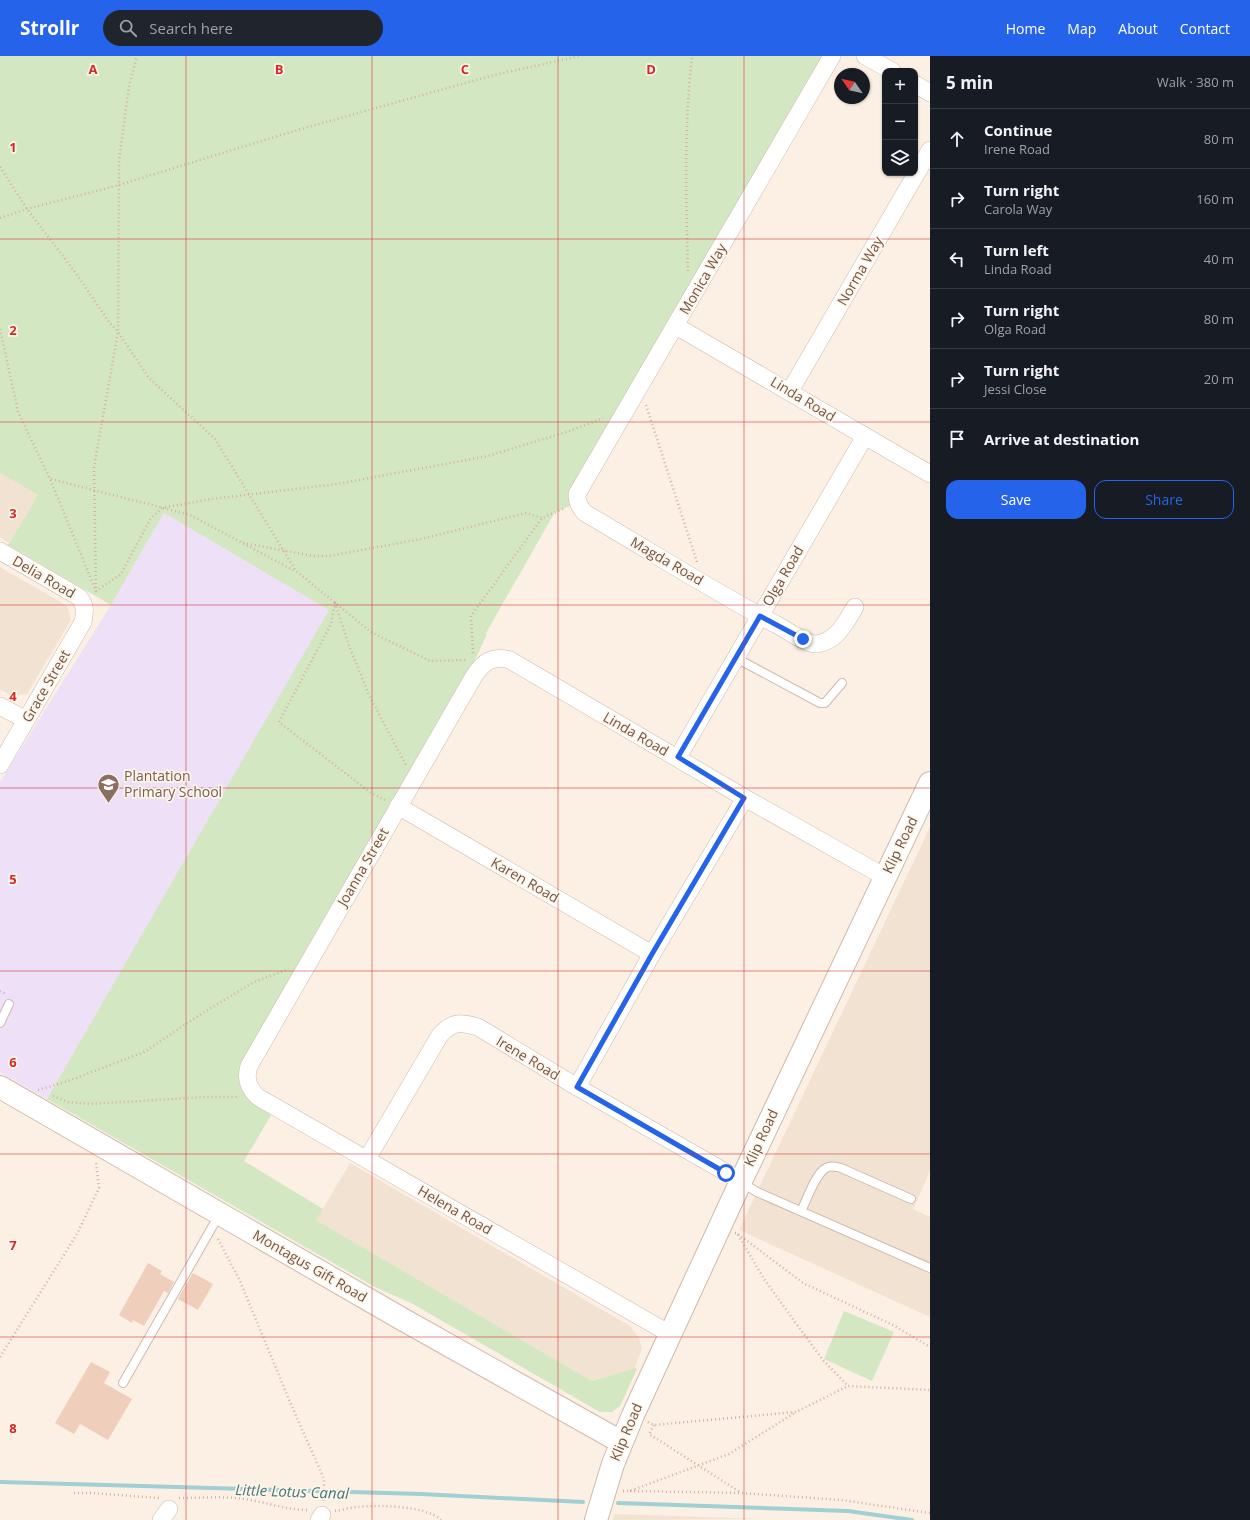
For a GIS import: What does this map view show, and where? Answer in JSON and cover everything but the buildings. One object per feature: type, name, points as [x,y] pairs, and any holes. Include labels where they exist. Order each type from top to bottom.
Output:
[{"type":"street","name":"Monica Way","points":[[578,502],[577,494],[832,56]]},
{"type":"street","points":[[865,56],[887,68]]},
{"type":"street","points":[[918,86],[930,93]]},
{"type":"street","name":"Norma Way","points":[[790,392],[930,150]]},
{"type":"street","name":"Linda Road","points":[[676,326],[865,436],[928,469]]},
{"type":"street","name":"Olga Road","points":[[678,757],[865,436]]},
{"type":"street","name":"Magda Road","points":[[578,502],[580,508],[585,513],[760,616],[815,644],[824,642],[834,637],[843,628],[855,607]]},
{"type":"street","name":"Delia Road","points":[[0,551],[80,597],[85,605]]},
{"type":"street","name":"Grace Street","points":[[0,765],[83,622],[85,605]]},
{"type":"street","name":"Linda Road","points":[[489,660],[496,658],[510,660],[678,757],[744,798],[885,877]]},
{"type":"street","name":"Joanna Street","points":[[247,1079],[249,1066],[398,806],[474,676],[489,660]]},
{"type":"street","points":[[0,706],[26,720]]},
{"type":"street","name":"Klip Road","points":[[596,1520],[611,1491],[621,1442],[670,1334],[885,877],[929,788]]},
{"type":"street","points":[[577,1087],[652,954],[744,798]]},
{"type":"street","name":"Karen Road","points":[[398,806],[652,954]]},
{"type":"street","name":"Irene Road","points":[[367,1159],[440,1035],[447,1028],[455,1024],[467,1024],[478,1027],[577,1087],[741,1181]]},
{"type":"street","name":"Helena Road","points":[[247,1079],[252,1091],[258,1096],[670,1334]]},
{"type":"street","name":"Montagus Gift Road","points":[[0,1087],[216,1221],[621,1442]]},
{"type":"lane","points":[[736,658],[820,703],[825,703],[842,683]]},
{"type":"lane","points":[[0,1023],[9,1004]]},
{"type":"lane","points":[[801,1211],[819,1174],[826,1168],[833,1166],[841,1168],[911,1199]]},
{"type":"lane","points":[[741,1181],[751,1189],[930,1268]]},
{"type":"lane","points":[[123,1383],[216,1221]]},
{"type":"path","points":[[96,591],[94,467],[118,332],[119,160],[129,86],[138,56]]},
{"type":"path","points":[[0,218],[27,209],[119,185],[294,131],[479,79],[580,56]]},
{"type":"path","points":[[690,302],[685,183],[688,87],[692,56]]},
{"type":"path","points":[[0,167],[27,209],[75,272],[149,378],[214,439],[250,494],[296,571]]},
{"type":"path","points":[[0,329],[18,412],[50,478],[96,591]]},
{"type":"path","points":[[85,605],[96,591],[121,574],[151,518],[162,508],[250,494],[337,484],[488,456],[570,431],[632,401],[644,400],[701,574],[699,580]]},
{"type":"path","points":[[50,478],[190,515],[296,571],[371,632],[430,661],[474,660],[471,616],[542,518],[578,502]]},
{"type":"path","points":[[243,543],[314,556],[329,556],[421,539],[526,514],[542,518]]},
{"type":"path","points":[[335,604],[350,648],[369,695],[414,780]]},
{"type":"path","points":[[335,604],[331,624],[279,722],[370,792],[398,806]]},
{"type":"path","points":[[32,1092],[71,1080],[144,1052],[201,1014],[254,982],[309,962]]},
{"type":"path","points":[[38,1090],[46,1093]]},
{"type":"path","points":[[53,1096],[68,1102],[90,1104],[204,1097],[258,1096]]},
{"type":"path","points":[[0,1357],[77,1234],[99,1188],[96,1162]]},
{"type":"path","points":[[216,1221],[324,1479],[321,1512]]},
{"type":"path","points":[[848,1386],[822,1359],[804,1335],[764,1279],[736,1233],[803,1284],[893,1325],[930,1347]]},
{"type":"path","points":[[630,1491],[696,1465],[729,1454],[796,1412],[848,1386],[930,1390]]},
{"type":"path","points":[[646,1422],[654,1425],[796,1412]]},
{"type":"path","points":[[654,1425],[650,1434],[741,1493]]},
{"type":"path","points":[[611,1491],[741,1493],[841,1500],[930,1513]]},
{"type":"path","points":[[74,1494],[91,1493],[167,1506],[219,1497],[244,1499],[294,1510],[321,1512],[356,1507],[382,1506],[422,1511],[436,1515],[441,1520]]},
{"type":"shaded area","points":[[0,473],[38,495],[9,543],[0,537]]},
{"type":"shaded area","name":"Plantation Primary School","points":[[164,513],[330,610],[47,1099],[0,1072],[0,782],[111,605]]},
{"type":"shaded area","points":[[0,567],[67,606],[71,620],[27,694],[12,696],[0,689]]},
{"type":"shaded area","points":[[930,827],[930,1171],[913,1209],[930,1217],[930,1317],[739,1230]]},
{"type":"shaded area","points":[[350,1163],[630,1326],[639,1338],[642,1348],[635,1368],[592,1381],[316,1220]]},
{"type":"shaded area","points":[[614,1514],[765,1519],[613,1520]]},
{"type":"green space","points":[[0,56],[826,56],[574,504],[555,512],[486,633],[487,634],[473,664],[243,1062],[273,1112],[244,1161],[323,1209],[316,1220],[592,1381],[635,1368],[637,1369],[620,1406],[612,1412],[600,1412],[411,1303],[375,1287],[47,1099],[329,610],[164,513],[111,605],[8,545],[38,495],[0,473]]},
{"type":"green space","points":[[844,1311],[894,1332],[872,1381],[824,1359]]},
{"type":"waterway","name":"Little Lotus Canal","points":[[0,1482],[421,1494],[583,1502]]},
{"type":"waterway","name":"Little Lotus Canal","points":[[618,1503],[848,1511],[912,1520]]},
{"type":"place","name":"Plantation Primary School","points":[[109,804]]},
{"type":"route","points":[[726,1173],[577,1087],[652,954],[744,798],[678,757],[760,616],[803,639]]}]
